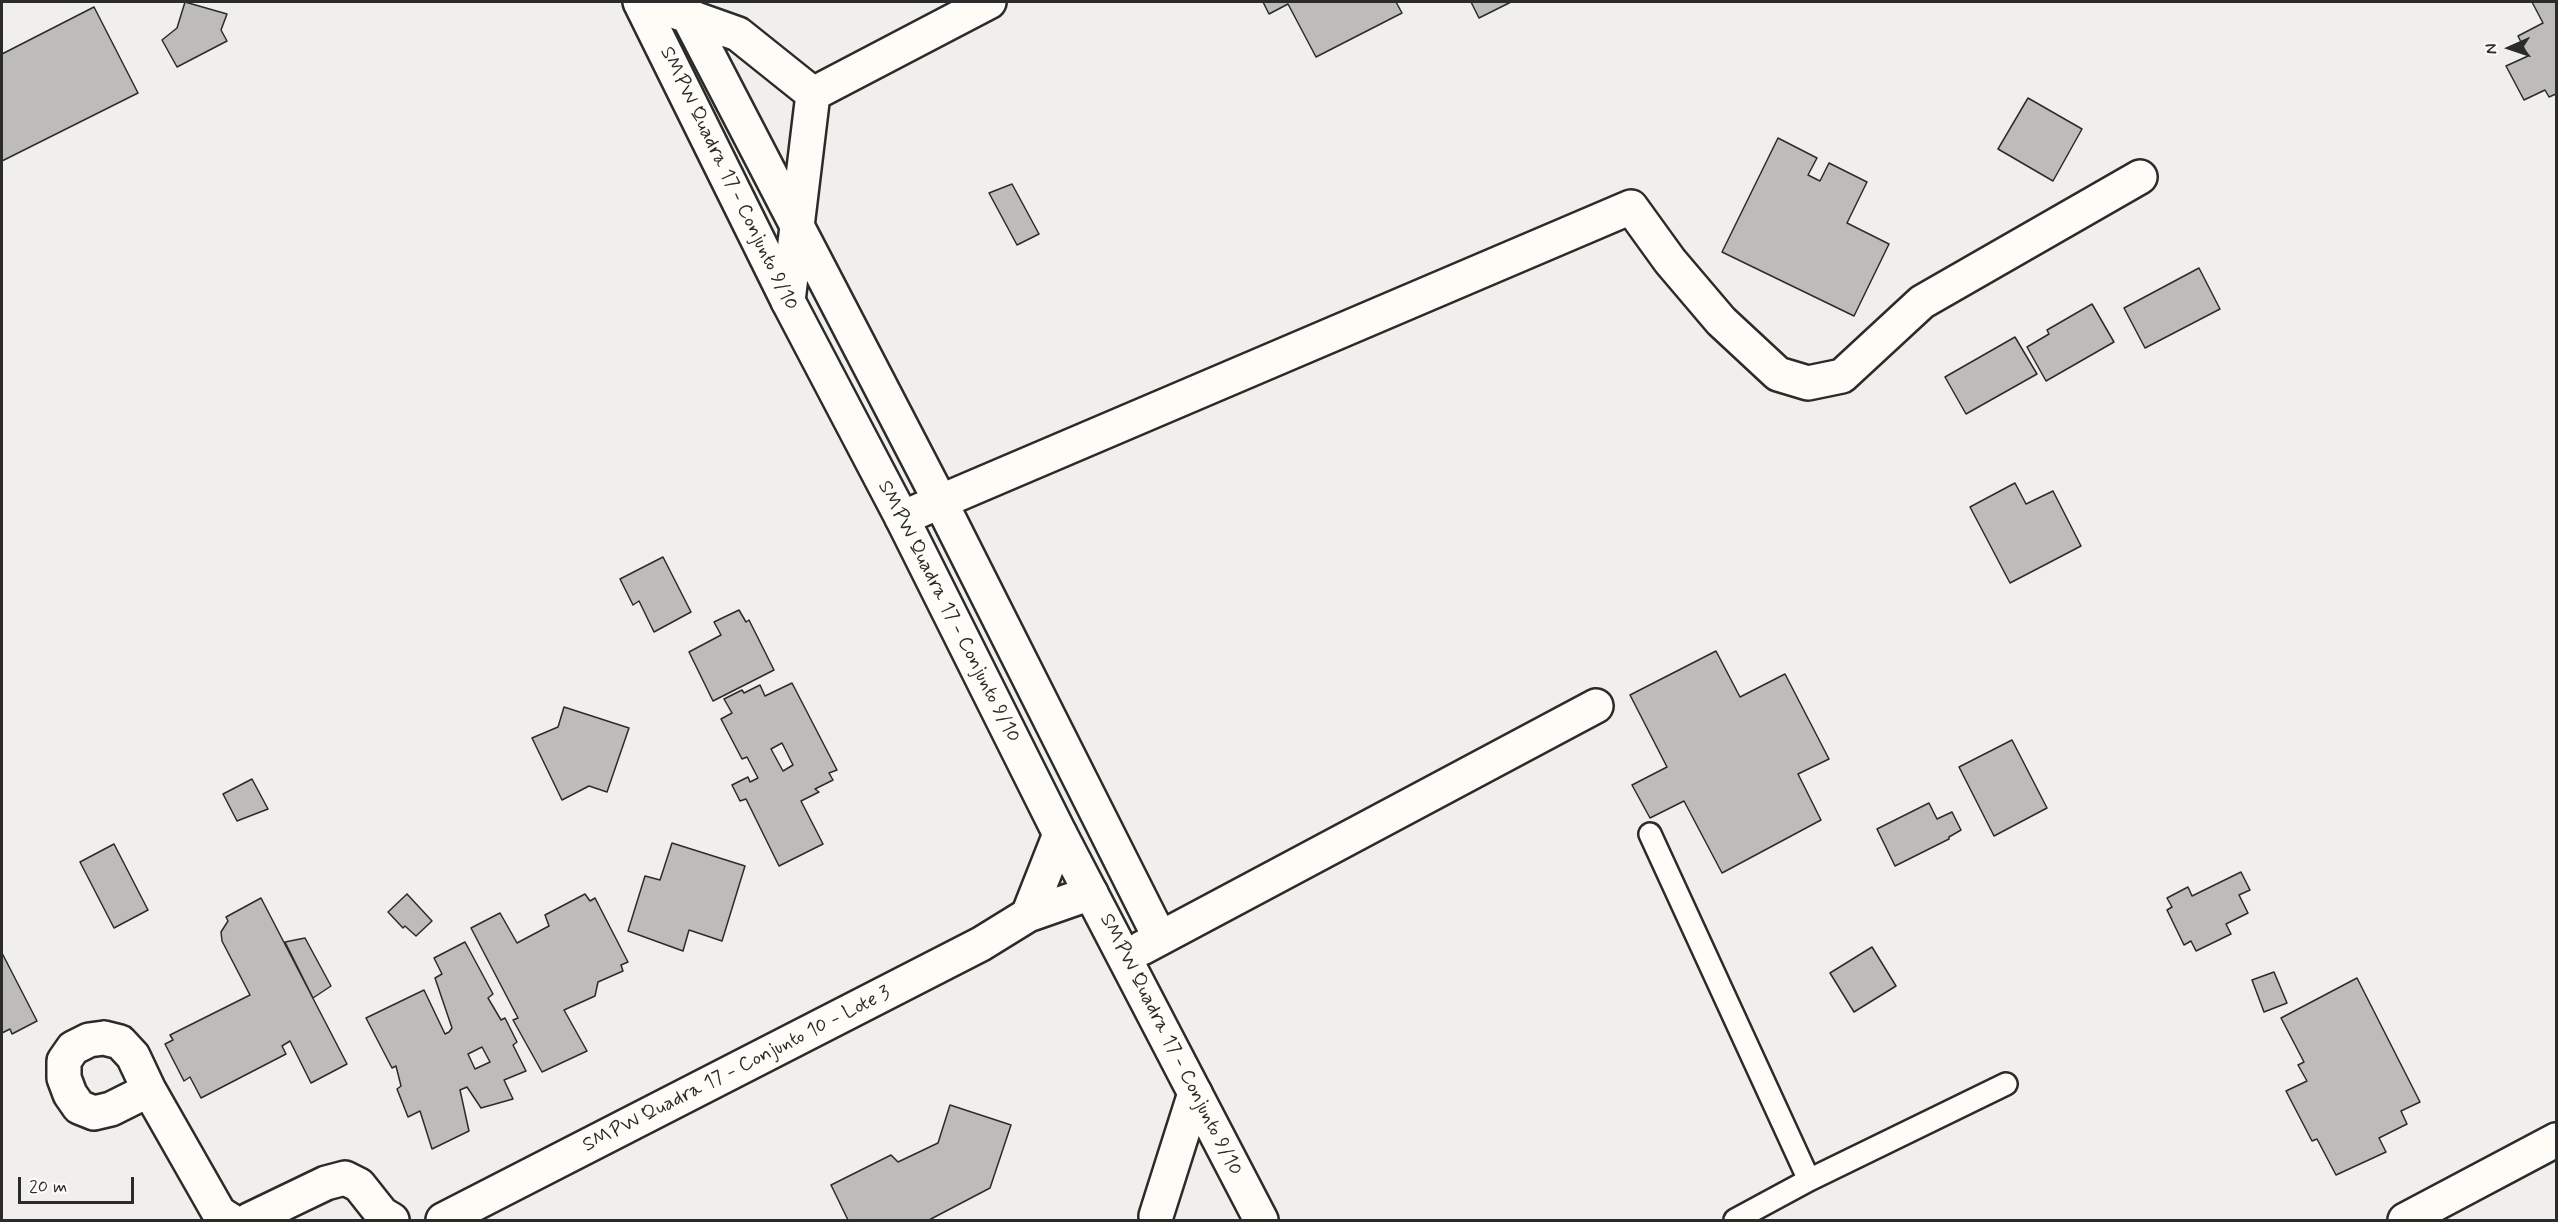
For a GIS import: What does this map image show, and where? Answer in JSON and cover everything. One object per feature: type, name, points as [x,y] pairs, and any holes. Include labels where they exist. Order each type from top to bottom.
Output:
[{"type":"street","name":"SMPW Quadra 17 - Conjunto 9/10","points":[[640,2],[788,301],[902,518],[1090,893],[1261,1221]]},
{"type":"street","points":[[648,2],[686,9],[738,34],[813,94]]},
{"type":"street","points":[[813,94],[989,2]]},
{"type":"street","points":[[686,9],[940,501],[1160,938]]},
{"type":"street","points":[[788,301],[813,94]]},
{"type":"street","points":[[902,518],[1631,207],[1670,261],[1721,321],[1778,374],[1808,383],[1842,376],[1922,302],[2140,177]]},
{"type":"street","points":[[1125,957],[1596,706]]},
{"type":"street","points":[[1028,915],[1060,834]]},
{"type":"street","name":"SMPW Quadra 17 - Conjunto 10 - Lote 3","points":[[443,1221],[981,944],[1028,915],[1090,893]]},
{"type":"street","points":[[149,1090],[219,1213],[230,1221]]},
{"type":"street","points":[[1158,1219],[1195,1093]]},
{"type":"street","points":[[2405,1221],[2556,1140]]},
{"type":"street","points":[[249,1221],[326,1184],[345,1178],[359,1185],[382,1214],[392,1221]]},
{"type":"lane","points":[[1650,834],[1809,1180]]},
{"type":"lane","points":[[1735,1221],[1809,1180],[2006,1084]]},
{"type":"building","points":[[185,2],[227,14],[221,30],[227,41],[177,67],[162,40],[177,28]]},
{"type":"building","points":[[1263,2],[1396,2],[1402,13],[1316,57],[1288,4],[1269,14]]},
{"type":"building","points":[[1471,2],[1511,2],[1479,18]]},
{"type":"building","points":[[2532,2],[2556,2],[2556,94],[2549,97],[2545,90],[2524,100],[2506,66],[2528,56],[2518,36],[2543,23]]},
{"type":"building","points":[[94,7],[138,93],[2,161],[2,54]]},
{"type":"building","points":[[2028,98],[2082,129],[2053,181],[1998,149]]},
{"type":"building","points":[[1778,138],[1817,158],[1808,175],[1820,181],[1829,163],[1867,182],[1847,223],[1889,244],[1854,316],[1722,252]]},
{"type":"building","points":[[1012,184],[1039,234],[1017,245],[989,193]]},
{"type":"building","points":[[2199,268],[2220,309],[2145,348],[2124,308]]},
{"type":"building","points":[[2092,304],[2114,342],[2046,381],[2027,347],[2049,334],[2047,330]]},
{"type":"building","points":[[2015,337],[2037,374],[1966,414],[1945,377]]},
{"type":"building","points":[[2015,483],[2026,504],[2053,491],[2081,546],[2010,583],[1970,507]]},
{"type":"building","points":[[663,557],[691,612],[654,632],[639,601],[633,605],[620,579]]},
{"type":"building","points":[[739,610],[746,622],[749,620],[774,670],[713,701],[689,652],[721,635],[714,622]]},
{"type":"building","points":[[1716,651],[1740,697],[1785,674],[1829,759],[1798,774],[1821,820],[1722,873],[1684,801],[1650,818],[1632,785],[1667,767],[1630,695]]},
{"type":"building","points":[[792,683],[837,770],[829,773],[833,780],[815,789],[819,792],[801,801],[823,844],[779,866],[746,799],[740,801],[732,785],[748,777],[750,782],[758,778],[747,757],[742,759],[721,719],[732,713],[724,699],[742,690],[744,693],[760,685],[765,696]],"holes":[[[782,743],[793,765],[783,771],[771,749]]]},
{"type":"building","points":[[564,707],[629,728],[607,792],[589,786],[562,800],[532,738],[558,727]]},
{"type":"building","points":[[2012,740],[2047,808],[1994,836],[1959,767]]},
{"type":"building","points":[[252,779],[268,809],[237,821],[223,794]]},
{"type":"building","points":[[1929,803],[1937,819],[1952,812],[1961,830],[1949,839],[1895,866],[1877,829]]},
{"type":"building","points":[[672,843],[745,866],[722,941],[689,930],[683,951],[628,931],[645,876],[660,880]]},
{"type":"building","points":[[114,844],[148,910],[114,928],[80,862]]},
{"type":"building","points":[[2241,872],[2250,890],[2239,895],[2248,913],[2226,924],[2231,934],[2196,951],[2191,941],[2184,945],[2167,910],[2172,907],[2167,898],[2188,887],[2192,896]]},
{"type":"building","points":[[407,894],[432,921],[416,936],[405,926],[403,928],[388,912]]},
{"type":"building","points":[[585,894],[590,901],[595,898],[628,962],[621,965],[623,971],[598,982],[595,996],[564,1010],[587,1051],[542,1072],[513,1020],[518,1018],[471,928],[500,913],[517,943],[549,926],[545,915]]},
{"type":"building","points":[[261,898],[347,1064],[311,1083],[290,1041],[282,1046],[286,1054],[201,1098],[190,1077],[184,1081],[165,1044],[173,1040],[170,1035],[250,995],[222,941],[221,932],[228,921],[226,917]]},
{"type":"building","points":[[305,938],[331,986],[313,998],[285,942]]},
{"type":"building","points":[[465,942],[493,994],[488,998],[501,1020],[505,1018],[517,1042],[513,1045],[526,1071],[504,1080],[513,1099],[481,1108],[467,1087],[460,1090],[469,1131],[432,1149],[420,1111],[408,1117],[397,1089],[401,1086],[396,1066],[392,1068],[366,1018],[424,990],[445,1034],[449,1032],[452,1028],[435,978],[442,974],[434,958]],"holes":[[[482,1047],[490,1062],[475,1069],[468,1054]]]},
{"type":"building","points":[[1872,947],[1896,986],[1854,1012],[1830,973]]},
{"type":"building","points":[[2,953],[37,1021],[12,1034],[10,1029],[2,1033]]},
{"type":"building","points":[[2274,972],[2287,1003],[2264,1012],[2252,980]]},
{"type":"building","points":[[2357,978],[2420,1102],[2401,1111],[2407,1124],[2379,1138],[2386,1152],[2336,1175],[2317,1139],[2312,1141],[2286,1091],[2307,1081],[2298,1065],[2304,1062],[2281,1018]]},
{"type":"building","points":[[950,1105],[1011,1125],[990,1188],[929,1220],[848,1220],[831,1185],[891,1155],[898,1162],[938,1143]]}]
